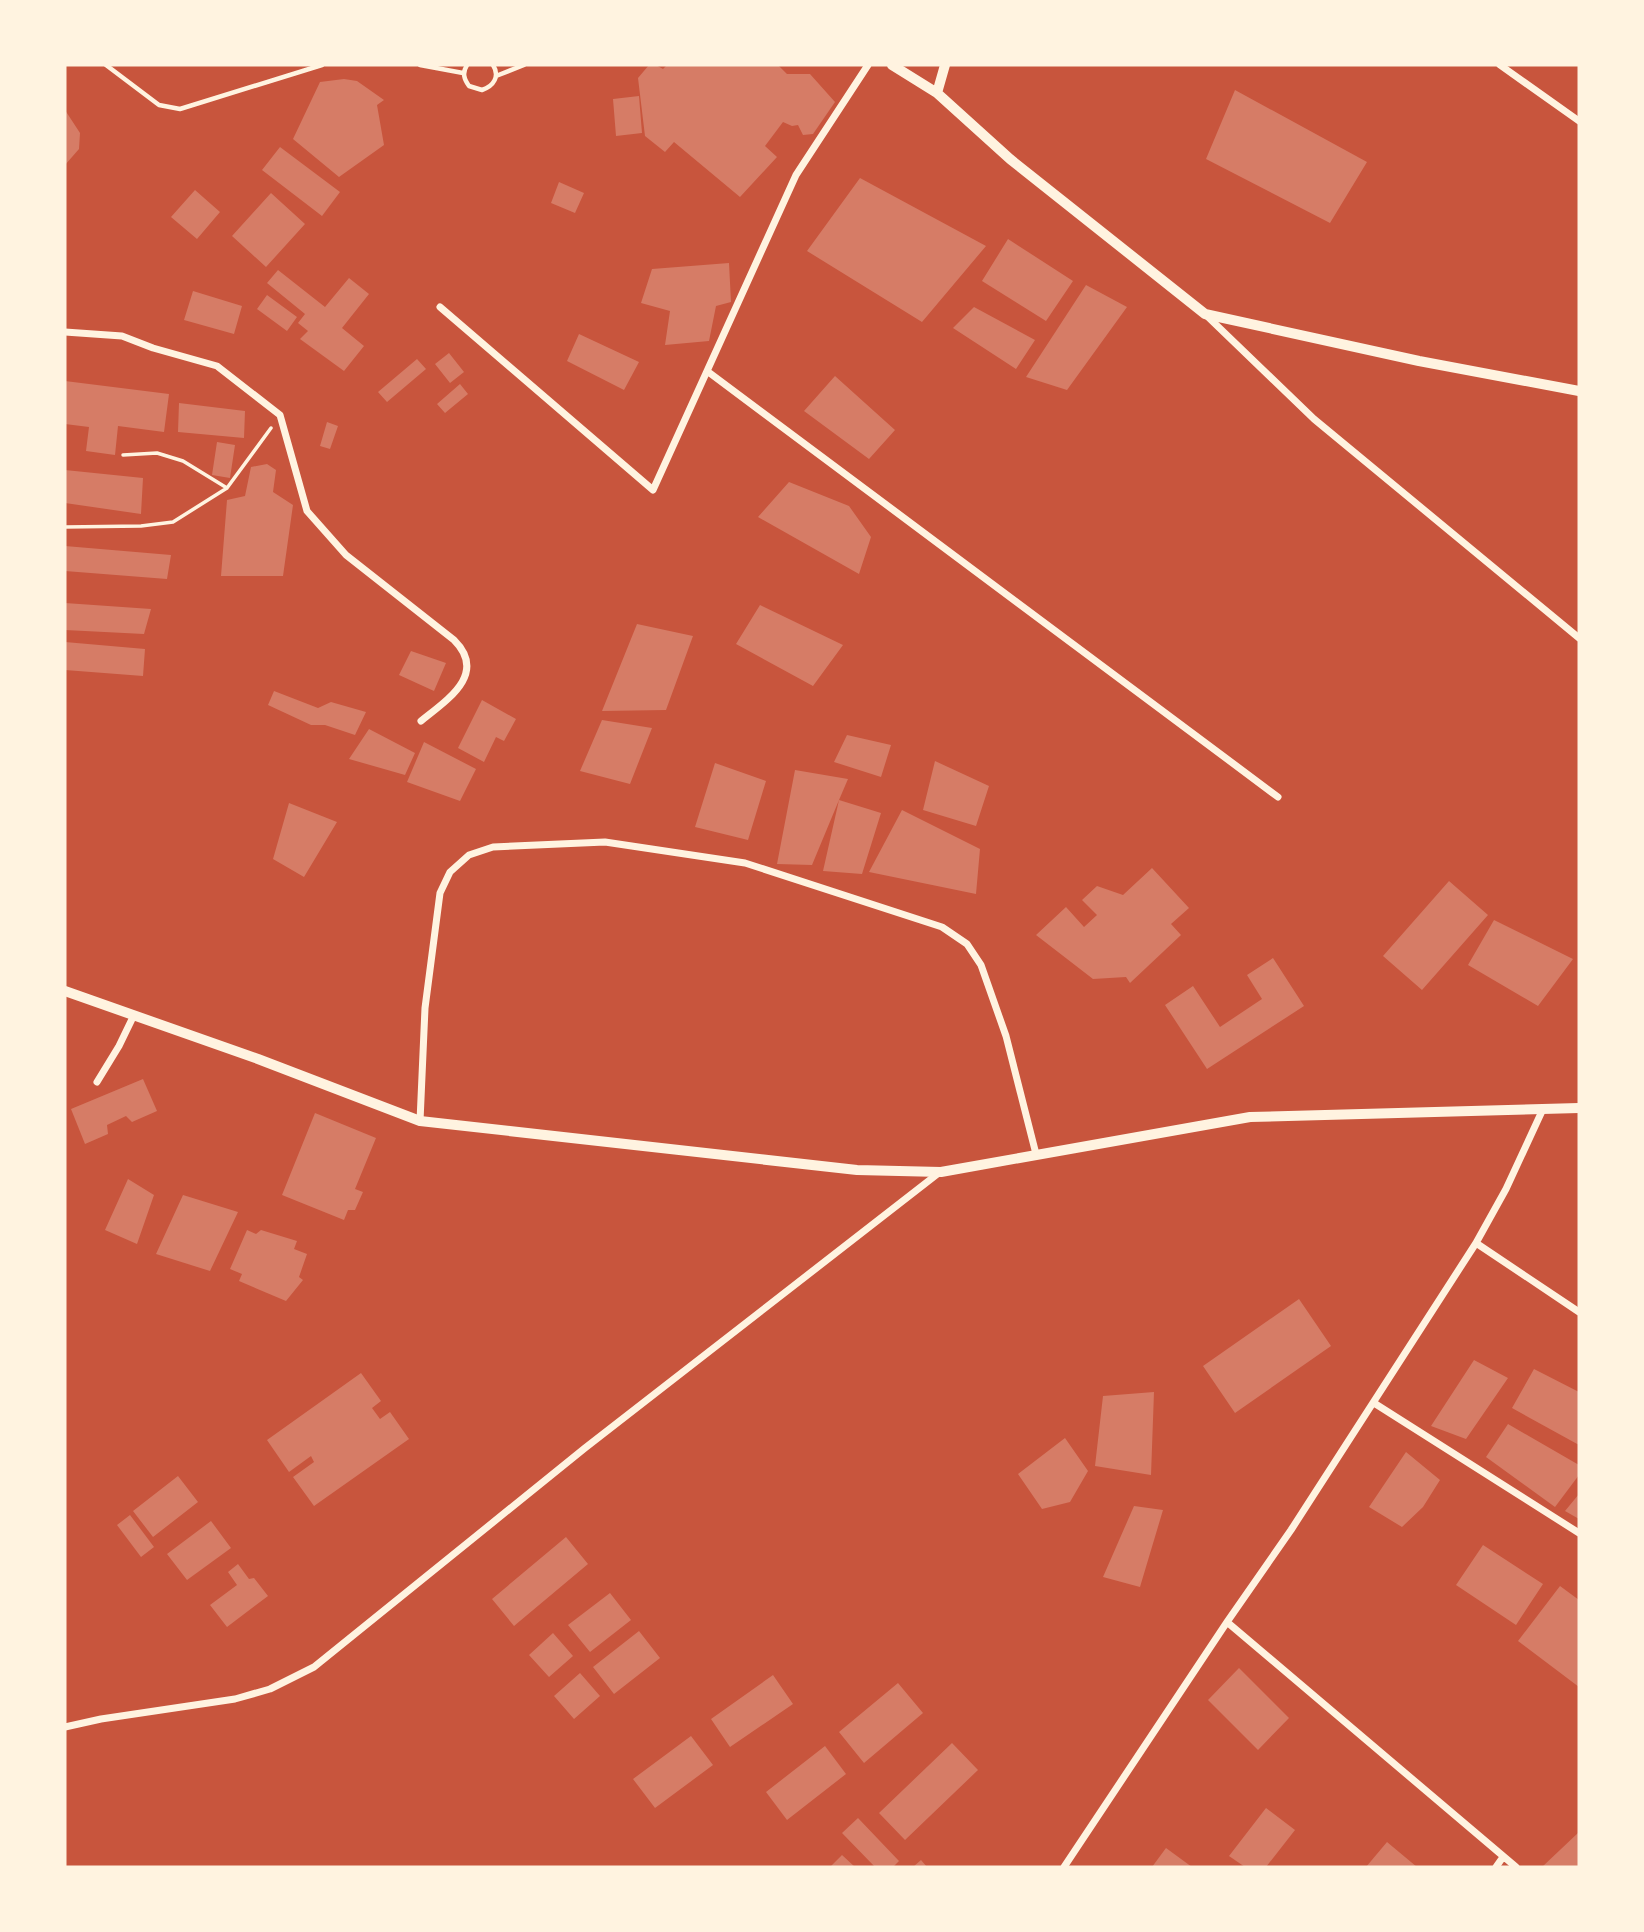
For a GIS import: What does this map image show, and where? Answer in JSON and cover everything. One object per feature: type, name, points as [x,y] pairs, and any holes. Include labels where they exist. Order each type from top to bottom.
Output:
[{"type":"street","points":[[440,307],[653,490],[796,175],[868,65]]},
{"type":"street","points":[[892,65],[937,93],[1010,159],[1205,314],[1314,419],[1579,638]]},
{"type":"street","points":[[937,93],[946,65]]},
{"type":"street","points":[[1500,65],[1579,121]]},
{"type":"street","points":[[1205,314],[1419,361],[1579,391]]},
{"type":"street","points":[[65,332],[122,336],[153,348],[217,366],[280,415],[307,511],[346,555],[454,640],[467,658],[467,670],[454,694],[421,721]]},
{"type":"street","points":[[707,371],[1278,797]]},
{"type":"street","points":[[420,1121],[425,1008],[440,893],[450,872],[469,855],[493,847],[605,842],[745,863],[942,927],[967,944],[981,965],[1006,1036],[1036,1154]]},
{"type":"street","points":[[65,992],[258,1059],[420,1121],[857,1170],[941,1172],[1250,1117],[1579,1108]]},
{"type":"street","points":[[97,1082],[134,1015]]},
{"type":"street","points":[[1064,1867],[1291,1530],[1476,1243],[1506,1189],[1543,1109]]},
{"type":"street","points":[[65,1727],[235,1699],[270,1689],[314,1667],[584,1448],[941,1172]]},
{"type":"street","points":[[1476,1243],[1579,1312]]},
{"type":"street","points":[[1374,1403],[1579,1533]]},
{"type":"street","points":[[1227,1622],[1516,1867]]},
{"type":"street","points":[[1496,1867],[1503,1857]]},
{"type":"lane","points":[[106,65],[159,105],[180,109],[322,65]]},
{"type":"lane","points":[[419,65],[463,73]]},
{"type":"lane","points":[[467,65],[463,73],[468,86],[475,90],[489,88],[496,76],[524,65]]},
{"type":"lane","points":[[493,65],[496,76]]},
{"type":"path","points":[[65,527],[141,526],[173,522],[227,488],[280,415]]},
{"type":"path","points":[[123,455],[157,453],[183,461],[227,488]]},
{"type":"building","points":[[649,65],[663,69],[667,65],[778,65],[787,74],[810,74],[835,102],[813,134],[803,135],[798,125],[792,126],[783,122],[765,146],[777,157],[740,197],[674,142],[665,152],[645,136],[638,78]]},
{"type":"building","points":[[344,79],[357,81],[384,100],[377,105],[384,145],[339,177],[293,139],[320,82]]},
{"type":"building","points":[[1235,90],[1367,162],[1330,223],[1206,159]]},
{"type":"building","points":[[639,96],[642,133],[616,136],[613,99]]},
{"type":"building","points":[[65,110],[80,133],[79,149],[65,165]]},
{"type":"building","points":[[280,147],[340,192],[322,216],[262,170]]},
{"type":"building","points":[[860,178],[986,246],[922,322],[807,251]]},
{"type":"building","points":[[559,182],[584,193],[575,213],[551,203]]},
{"type":"building","points":[[195,190],[220,212],[197,239],[171,217]]},
{"type":"building","points":[[271,193],[305,224],[266,267],[232,236]]},
{"type":"building","points":[[1008,239],[1073,281],[1046,321],[982,281]]},
{"type":"building","points":[[729,263],[731,302],[716,306],[709,341],[665,345],[670,311],[641,303],[652,269]]},
{"type":"building","points":[[278,270],[325,307],[349,278],[369,294],[342,328],[364,346],[344,371],[300,339],[308,331],[298,323],[305,314],[267,283]]},
{"type":"building","points":[[1086,285],[1127,307],[1067,390],[1026,377]]},
{"type":"building","points":[[193,291],[242,306],[234,334],[184,320]]},
{"type":"building","points":[[267,295],[297,317],[287,331],[257,309]]},
{"type":"building","points":[[974,307],[1035,340],[1016,369],[953,328]]},
{"type":"building","points":[[579,334],[639,362],[624,390],[567,361]]},
{"type":"building","points":[[449,353],[464,372],[450,383],[435,364]]},
{"type":"building","points":[[417,359],[426,369],[387,402],[378,392]]},
{"type":"building","points":[[835,376],[895,430],[869,459],[804,411]]},
{"type":"building","points":[[65,381],[169,394],[164,432],[118,426],[115,455],[86,451],[89,427],[65,424]]},
{"type":"building","points":[[460,384],[468,394],[445,413],[437,404]]},
{"type":"building","points":[[179,403],[245,411],[244,438],[178,432]]},
{"type":"building","points":[[327,422],[338,426],[330,449],[320,446]]},
{"type":"building","points":[[217,442],[235,445],[230,478],[212,475]]},
{"type":"building","points":[[267,464],[276,470],[273,492],[293,505],[283,576],[221,576],[227,500],[245,496],[251,467]]},
{"type":"building","points":[[65,470],[143,478],[141,514],[65,503]]},
{"type":"building","points":[[789,482],[849,506],[871,537],[859,574],[758,517]]},
{"type":"building","points":[[65,546],[171,555],[167,579],[65,571]]},
{"type":"building","points":[[65,603],[151,609],[144,634],[65,630]]},
{"type":"building","points":[[760,605],[843,645],[813,686],[736,644]]},
{"type":"building","points":[[637,624],[693,636],[666,710],[602,711]]},
{"type":"building","points":[[65,642],[145,649],[143,676],[65,670]]},
{"type":"building","points":[[411,651],[446,663],[434,691],[399,675]]},
{"type":"building","points":[[274,691],[318,708],[331,702],[366,712],[355,735],[325,725],[311,725],[268,705]]},
{"type":"building","points":[[482,700],[516,719],[504,741],[496,737],[484,762],[458,748]]},
{"type":"building","points":[[602,720],[652,728],[630,784],[580,771]]},
{"type":"building","points":[[369,729],[415,753],[405,775],[349,759]]},
{"type":"building","points":[[847,735],[891,745],[881,777],[834,762]]},
{"type":"building","points":[[424,742],[476,769],[460,801],[407,782]]},
{"type":"building","points":[[935,761],[989,786],[976,826],[923,810]]},
{"type":"building","points":[[715,763],[766,781],[748,840],[695,827]]},
{"type":"building","points":[[795,770],[848,779],[812,865],[777,864]]},
{"type":"building","points":[[839,800],[881,813],[862,874],[823,871]]},
{"type":"building","points":[[289,803],[337,822],[304,877],[273,859]]},
{"type":"building","points":[[902,810],[980,849],[976,894],[869,872]]},
{"type":"building","points":[[1152,868],[1189,908],[1171,924],[1181,935],[1130,983],[1126,977],[1093,979],[1036,935],[1066,907],[1084,927],[1097,915],[1082,900],[1097,886],[1123,895]]},
{"type":"building","points":[[1449,881],[1488,915],[1422,990],[1383,956]]},
{"type":"building","points":[[1494,920],[1573,959],[1538,1006],[1468,965]]},
{"type":"building","points":[[1273,958],[1304,1006],[1207,1069],[1165,1005],[1193,986],[1220,1027],[1262,999],[1247,975]]},
{"type":"building","points":[[143,1079],[157,1111],[132,1122],[126,1116],[107,1125],[108,1134],[85,1144],[71,1109]]},
{"type":"building","points":[[315,1113],[376,1138],[355,1189],[363,1192],[355,1210],[348,1210],[344,1220],[282,1195]]},
{"type":"building","points":[[128,1179],[154,1195],[137,1244],[105,1230]]},
{"type":"building","points":[[183,1195],[238,1212],[210,1271],[156,1254]]},
{"type":"building","points":[[247,1230],[256,1234],[261,1230],[297,1241],[294,1249],[307,1254],[299,1277],[303,1280],[286,1301],[239,1281],[242,1274],[230,1269]]},
{"type":"building","points":[[1299,1299],[1331,1346],[1235,1413],[1203,1366]]},
{"type":"building","points":[[1474,1360],[1508,1378],[1466,1439],[1431,1426]]},
{"type":"building","points":[[1534,1369],[1579,1392],[1579,1445],[1512,1408]]},
{"type":"building","points":[[361,1373],[381,1401],[372,1408],[380,1419],[390,1412],[409,1439],[314,1506],[293,1477],[314,1462],[311,1456],[289,1472],[267,1440]]},
{"type":"building","points":[[1154,1392],[1151,1475],[1095,1466],[1103,1396]]},
{"type":"building","points":[[1508,1424],[1579,1465],[1579,1475],[1555,1507],[1486,1457]]},
{"type":"building","points":[[1065,1438],[1088,1471],[1070,1502],[1042,1509],[1018,1474]]},
{"type":"building","points":[[1406,1452],[1440,1480],[1423,1507],[1402,1527],[1369,1507]]},
{"type":"building","points":[[178,1476],[198,1502],[153,1537],[133,1511]]},
{"type":"building","points":[[1579,1494],[1579,1519],[1565,1511]]},
{"type":"building","points":[[1134,1506],[1163,1510],[1140,1587],[1103,1577]]},
{"type":"building","points":[[130,1515],[154,1547],[141,1557],[117,1525]]},
{"type":"building","points":[[211,1521],[231,1548],[187,1580],[167,1554]]},
{"type":"building","points":[[566,1537],[588,1564],[514,1626],[492,1599]]},
{"type":"building","points":[[1483,1545],[1543,1584],[1516,1625],[1456,1585]]},
{"type":"building","points":[[238,1564],[249,1579],[254,1578],[268,1596],[227,1627],[210,1605],[237,1585],[228,1572]]},
{"type":"building","points":[[1560,1586],[1579,1600],[1579,1687],[1518,1641]]},
{"type":"building","points":[[610,1593],[631,1620],[590,1652],[568,1625]]},
{"type":"building","points":[[639,1631],[660,1658],[614,1694],[593,1667]]},
{"type":"building","points":[[553,1633],[573,1656],[549,1677],[529,1655]]},
{"type":"building","points":[[1239,1668],[1289,1718],[1258,1750],[1208,1700]]},
{"type":"building","points":[[580,1673],[600,1696],[574,1719],[554,1696]]},
{"type":"building","points":[[773,1675],[793,1704],[730,1747],[711,1719]]},
{"type":"building","points":[[898,1683],[923,1713],[864,1763],[839,1732]]},
{"type":"building","points":[[691,1736],[713,1765],[655,1808],[633,1779]]},
{"type":"building","points":[[952,1743],[978,1770],[905,1840],[879,1813]]},
{"type":"building","points":[[825,1746],[846,1774],[787,1820],[766,1792]]},
{"type":"building","points":[[1266,1808],[1295,1830],[1266,1867],[1245,1867],[1229,1856]]},
{"type":"building","points":[[858,1818],[899,1861],[893,1867],[875,1867],[842,1833]]},
{"type":"building","points":[[1579,1832],[1579,1867],[1542,1867]]},
{"type":"building","points":[[1387,1842],[1417,1867],[1366,1867]]},
{"type":"building","points":[[1166,1848],[1192,1867],[1152,1867]]},
{"type":"building","points":[[842,1855],[855,1867],[830,1867]]},
{"type":"building","points":[[921,1860],[927,1867],[913,1867]]}]
